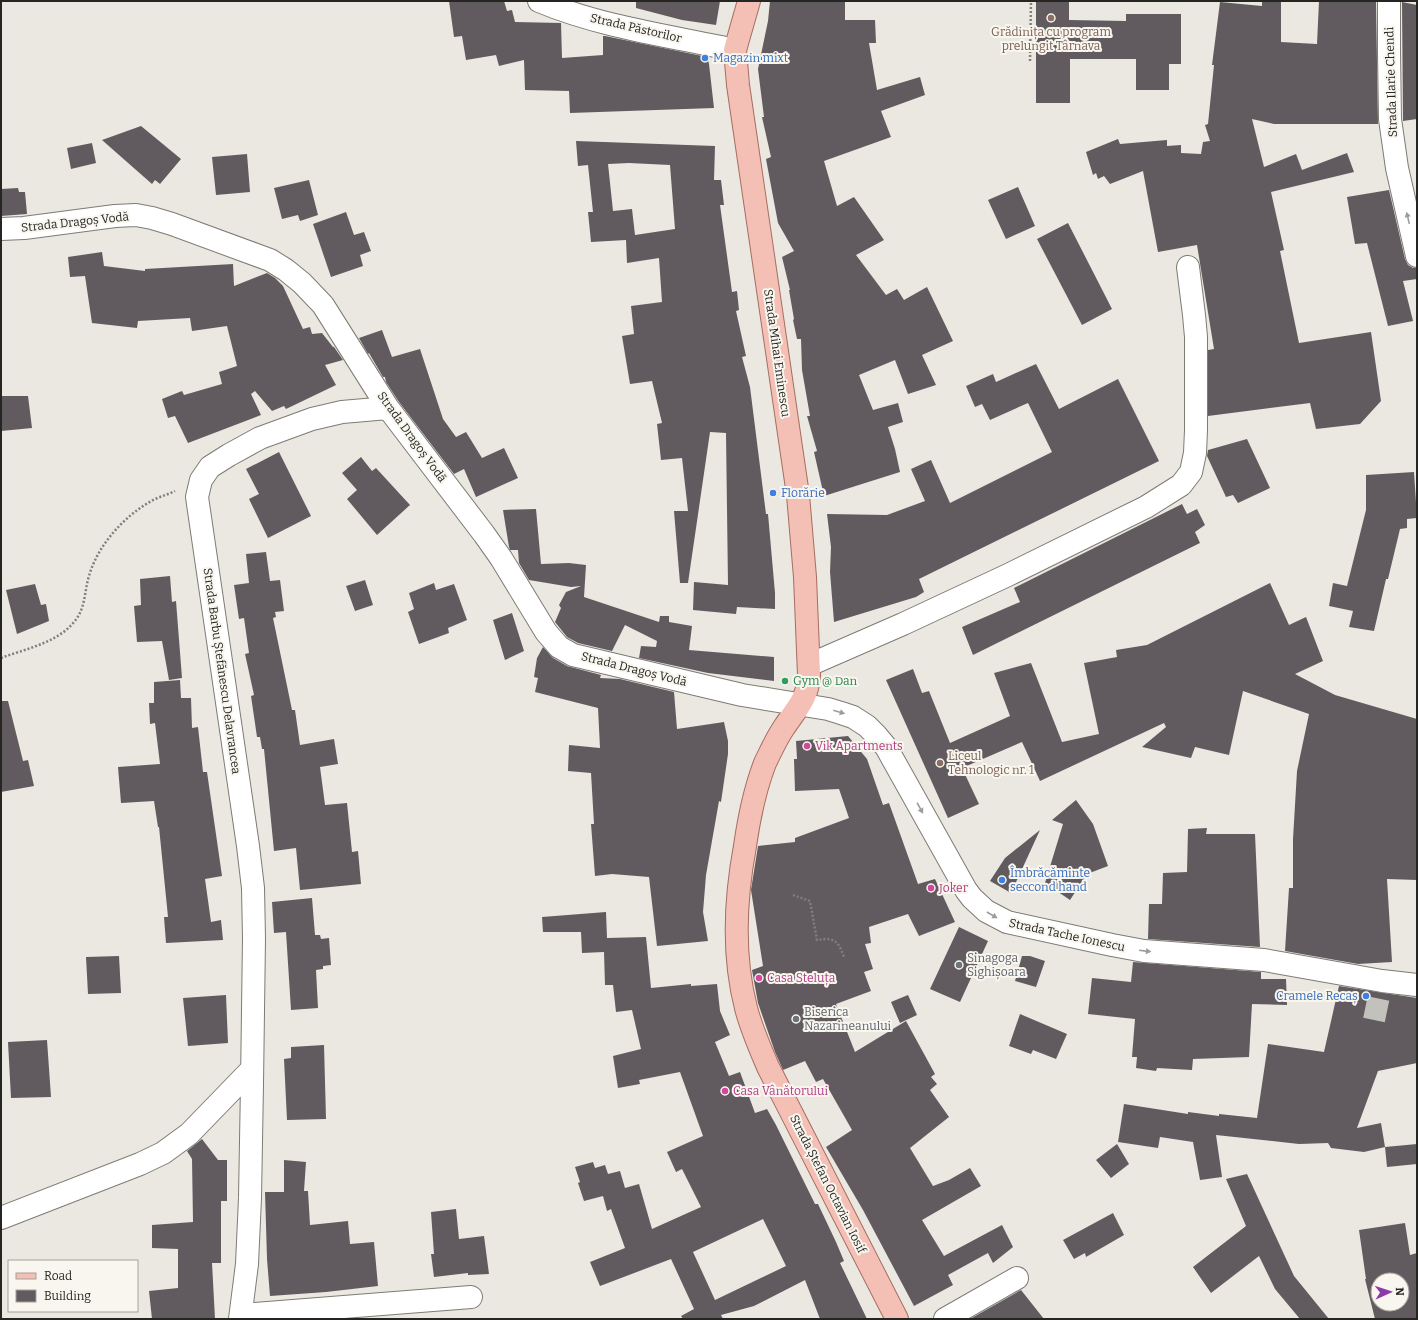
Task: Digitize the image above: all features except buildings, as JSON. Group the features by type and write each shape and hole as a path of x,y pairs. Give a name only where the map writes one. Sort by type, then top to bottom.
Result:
{"main road":[{"name":"Strada Mihai Eminescu","path":"749,1 735,50 738,85 798,495 803,552 809,665 809,685 800,705"},
{"name":"Strada Ștefan Octavian Iosif","path":"800,705 784,727 765,764 748,826 737,902 737,960 741,986 753,1032 768,1067 897,1319"}],"street":[{"name":"Strada Păstorilor","path":"539,1 560,10 617,25 735,50"},
{"name":"Strada Ilarie Chendi","path":"1389,1 1388,53 1390,119 1397,168 1417,256"},
{"name":"Strada Dragoș Vodă","path":"1,229 24,228 115,216 136,215 172,224 270,260 286,270 302,283 323,305 388,408 484,534 501,558 546,632 559,647 573,655 742,695 800,705"},
{"path":"809,665 903,624 1008,575 1146,506 1181,485 1191,472 1196,438 1196,337 1188,267"},
{"name":"Strada Barbu Ștefănescu Delavrancea","path":"388,408 342,412 312,419 260,438 210,467 201,480 197,497 253,888 254,938 250,1198 247,1264 241,1317 471,1297"},
{"name":"Strada Tache Ionescu","path":"800,705 828,709 853,717 876,735 886,747 966,890 986,911 997,918 1019,925 1144,951 1264,960 1381,986 1417,985"},
{"path":"1,1218 140,1164 164,1153 189,1134 252,1069"},
{"path":"945,1319 1018,1278"}],"path":[{"path":"1030,61 1031,1"},
{"path":"1,658 50,640 66,630 75,621 83,607 87,582 92,564 115,530 137,511 155,499 201,480"},
{"path":"793,895 810,901 817,940 829,938 835,941 840,946 844,957"}],"tunnel":[{"path":"1374,1020 1380,991"}],"place":[{"name":"Grădinița cu program prelungit Târnava","path":"1051,18"},
{"name":"Magazin mixt","path":"705,58"},
{"name":"Florărie","path":"773,493"},
{"name":"Gym @ Dan","path":"785,681"},
{"name":"Vik Apartments","path":"807,746"},
{"name":"Liceul Tehnologic nr. 1","path":"940,763"},
{"name":"Îmbrăcăminte seccond hand","path":"1002,880"},
{"name":"Joker","path":"931,888"},
{"name":"Sinagoga Sighișoara","path":"959,965"},
{"name":"Casa Steluța","path":"759,978"},
{"name":"Cramele Recaș","path":"1366,996"},
{"name":"Biserica Nazarineanului","path":"796,1019"},
{"name":"Casa Vânătorului","path":"725,1091"}]}
